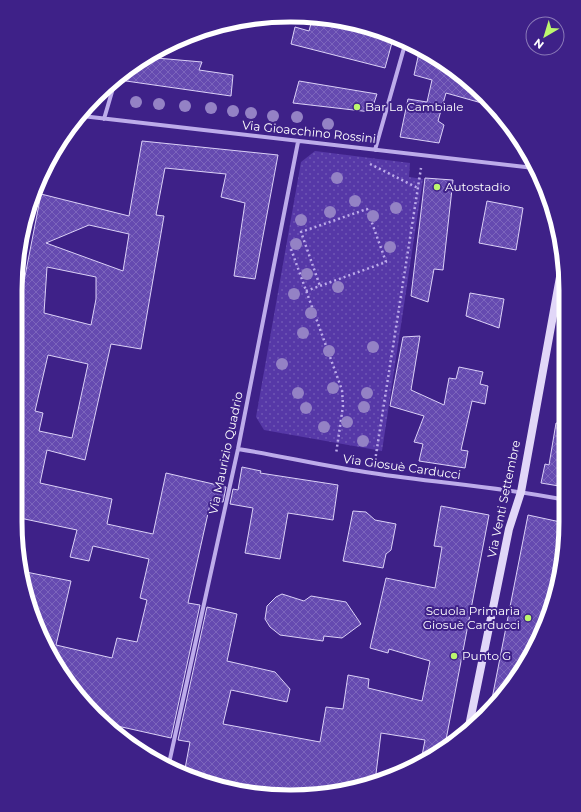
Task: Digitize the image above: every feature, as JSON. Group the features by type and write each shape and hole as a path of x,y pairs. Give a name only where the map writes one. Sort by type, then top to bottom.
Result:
{"street":[{"path":"375,150 404,48"},
{"path":"104,119 113,89"},
{"name":"Via Gioacchino Rossini","path":"86,117 529,167"},
{"name":"Via Maurizio Quadrio","path":"170,761 238,449 298,142"},
{"name":"Via Venti Settembre","path":"470,721 509,529 521,492 559,284"},
{"name":"Via Giosuè Carducci","path":"238,449 334,467 521,492 559,499"}],"path":[{"path":"373,473 423,156"},
{"path":"306,291 320,286 386,262 367,209 301,232 320,286"},
{"path":"282,226 342,390 343,406 334,467"}],"shaded area":[{"path":"315,151 410,163 409,177 423,179 382,451 264,430 256,417 301,162"}],"building":[{"path":"311,23 326,24 360,31 392,42 385,68 291,44 295,27 309,31"},
{"path":"418,55 454,77 482,103 446,93 438,121 444,125 439,143 400,137 408,99 427,102 432,80 414,75"},
{"path":"156,58 202,62 199,70 233,75 231,96 126,81 127,77"},
{"path":"299,81 377,94 371,112 293,103"},
{"path":"142,141 278,155 255,279 234,276 245,203 221,197 226,174 165,168 156,215 164,216 141,349 111,344 85,460 47,450 40,483 112,499 107,524 153,534 166,473 226,487 223,502 211,500 188,603 200,605 171,738 116,726 89,699 77,685 58,656 42,624 31,591 27,572 71,581 56,645 112,658 117,638 137,642 147,600 140,598 149,559 93,546 89,561 70,557 77,530 22,518 22,292 41,194 129,216","holes":["89,225 129,234 123,271 46,243","47,267 96,277 96,299 91,325 44,313","48,355 88,364 72,438 39,431 43,413 35,411"]},
{"path":"425,178 453,180 443,270 434,269 428,302 411,296"},
{"path":"487,201 523,208 516,250 479,243"},
{"path":"470,293 504,299 499,328 466,316"},
{"path":"420,336 411,390 444,405 449,378 456,379 459,367 483,372 480,384 488,386 485,404 472,401 461,450 468,451 465,468 419,461 423,444 414,442 424,416 390,406 403,337"},
{"path":"556,423 559,423 559,486 541,483 545,464 549,465"},
{"path":"242,467 261,471 260,473 338,485 333,520 288,513 280,559 245,553 253,508 230,504 233,489 238,490"},
{"path":"441,506 489,515 446,741 422,755 425,740 381,733 376,776 326,788 290,790 255,788 221,781 185,769 190,742 178,740 207,607 237,614 227,661 275,672 290,689 287,702 231,690 223,724 320,742 326,707 343,709 348,675 369,679 368,688 422,701 430,661 389,649 388,653 370,648 386,578 435,588 442,547 434,546"},
{"path":"353,511 366,512 375,520 396,524 391,550 386,554 383,568 343,561"},
{"name":"Scuola Primaria Giosuè Carducci","path":"528,515 559,522 557,557 554,574 539,624 514,671 492,699"},
{"path":"282,594 304,601 311,596 346,602 361,624 342,638 324,636 323,641 280,635 270,627 265,619 267,606 276,597"}],"place":[{"name":"Bar La Cambiale","path":"357,107"},
{"name":"Autostadio","path":"437,187"},
{"name":"Scuola Primaria Giosuè Carducci","path":"528,618"},
{"name":"Punto G","path":"454,656"}]}
